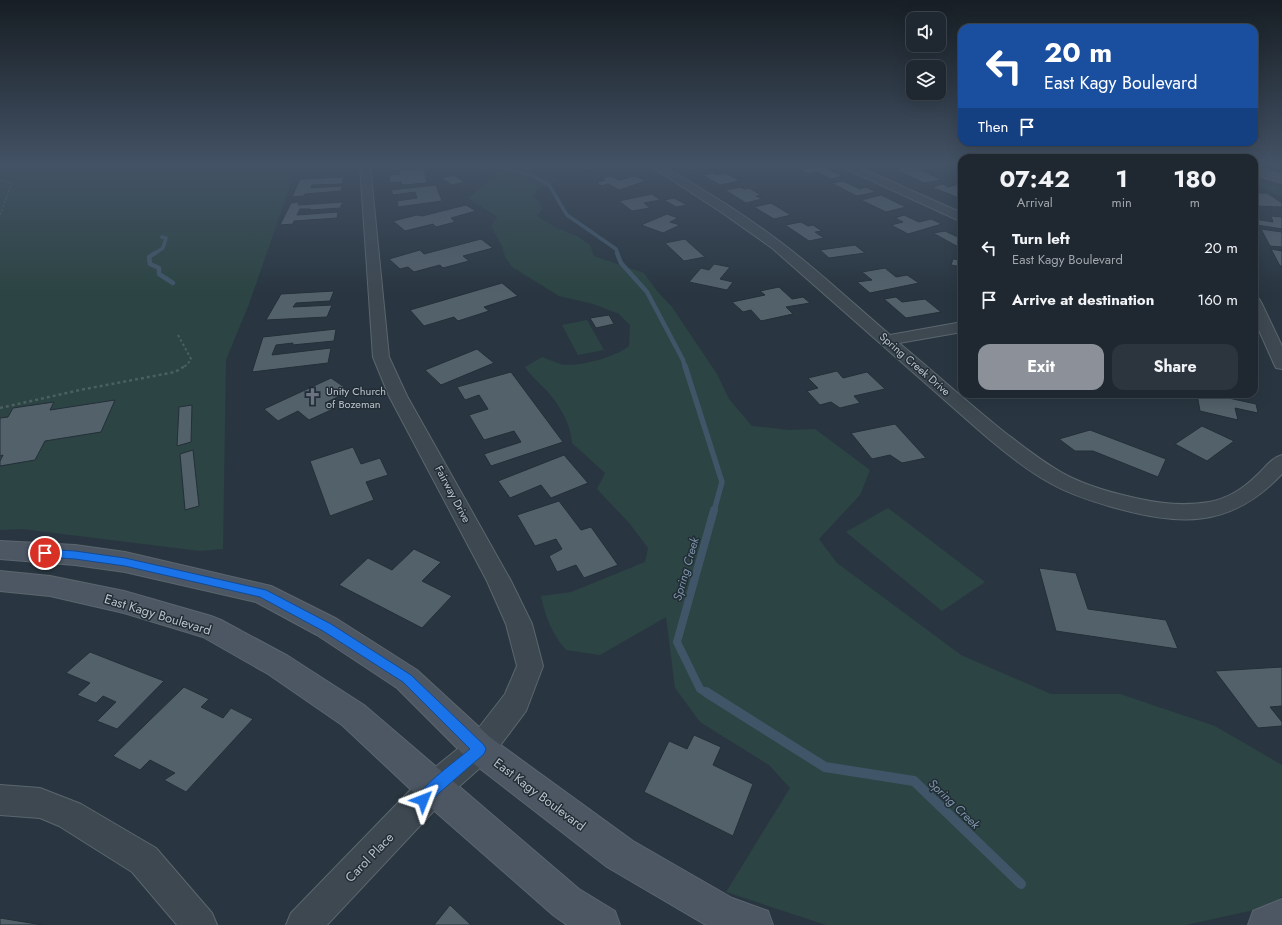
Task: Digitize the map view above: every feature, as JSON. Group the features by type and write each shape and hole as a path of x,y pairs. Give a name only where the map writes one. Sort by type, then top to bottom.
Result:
{"main road":[{"name":"East Kagy Boulevard","path":"0,550 75,555 125,562 262,593 327,628 407,679 480,749 620,854 723,914 754,925"},
{"name":"East Kagy Boulevard","path":"0,581 50,586 124,602 211,628 278,665 353,715 434,788 566,902 601,925"},
{"path":"1267,925 1282,918"}],"street":[{"name":"Fairway Drive","path":"368,208 380,357 398,396 499,581 519,624 530,666 516,702 480,749 434,788"},
{"name":"Spring Creek Drive","path":"722,208 763,234 992,431 1034,464 1055,478 1111,500 1140,507 1168,511 1198,512 1216,508 1246,495 1281,464"},
{"path":"942,208 958,216"},
{"path":"948,211 958,209"},
{"path":"1258,311 1282,364"},
{"path":"887,340 958,328"},
{"name":"Carol Place","path":"303,925 434,788"},
{"path":"0,800 40,803 70,815 144,860 200,925"}],"path":[{"path":"0,408 80,390 175,372 187,365 191,359 178,335"}],"green space":[{"path":"0,208 282,208 249,304 226,360 223,549 200,551 22,529 0,530"},
{"path":"484,208 543,208 537,216 557,228 577,236 590,245 594,256 644,273 657,291 672,307 717,374 729,399 752,426 789,430 815,429 870,470 860,495 819,539 837,563 961,655 1051,694 1120,694 1215,726 1282,765 1282,896 1272,906 1186,925 826,925 726,892 790,788 769,765 700,722 675,688 666,617 600,655 566,650 557,638 545,611 541,596 571,592 645,562 648,548 630,524 597,489 605,473 572,443 567,422 560,408 525,367 542,357 567,365 586,363 606,358 629,346 630,325 619,314 593,304 559,296 512,267 505,257 502,246 491,226 497,217"},
{"path":"587,320 604,350 578,355 562,325"},
{"path":"888,508 985,582 942,611 846,532"}],"building":[{"path":"288,208 337,208 310,210 311,209 300,209 297,215 338,212 337,218 294,221 293,224 280,225"},
{"path":"453,208 471,208 476,211 451,218 455,222 436,227 433,224 405,231 393,221 417,215 422,216"},
{"path":"628,208 649,208 632,211"},
{"path":"756,208 780,208 791,215 774,219"},
{"path":"878,208 901,208 886,212"},
{"path":"667,214 678,218 670,222 680,225 663,233 641,225"},
{"path":"904,215 919,222 931,219 942,224 908,234 891,225 903,222 895,218"},
{"path":"1271,216 1282,217 1282,229 1258,225 1258,220 1273,222"},
{"path":"801,222 808,226 813,225 822,231 815,232 824,238 809,241 785,225"},
{"path":"1261,229 1282,232 1282,247 1270,246"},
{"path":"945,231 958,237 958,247 933,233"},
{"path":"481,239 493,248 463,256 469,261 443,268 440,265 414,272 408,267 400,269 389,259 420,250 424,254"},
{"path":"685,239 705,257 684,261 665,243"},
{"path":"855,245 865,253 829,258 820,250"},
{"path":"1271,249 1282,251 1282,266 1280,266"},
{"path":"953,259 958,260 958,266 951,265"},
{"path":"714,264 730,267 720,279 733,282 727,290 689,282 701,268 709,270"},
{"path":"885,268 896,277 907,275 919,283 870,293 857,282 872,280 862,272"},
{"path":"502,283 518,296 484,307 489,311 458,321 454,317 424,326 410,310"},
{"path":"779,287 792,299 803,297 810,303 786,307 793,314 761,321 751,310 743,312 732,302 765,295 760,291"},
{"path":"334,291 330,301 296,303 293,307 332,305 327,317 266,320 281,294"},
{"path":"896,297 902,302 925,299 941,312 906,318 884,299"},
{"path":"609,315 614,324 596,328 590,318"},
{"path":"336,329 334,341 276,345 272,355 331,348 328,363 252,372 263,337"},
{"path":"477,349 494,363 441,385 425,370"},
{"path":"837,371 843,378 867,372 885,389 854,396 860,403 840,408 831,402 820,405 807,391 818,388 808,378"},
{"path":"511,372 563,442 491,466 484,454 521,442 514,431 484,440 469,415 488,409 479,395 465,400 457,387"},
{"name":"Unity Church of Bozeman","path":"331,378 350,391 325,403 333,409 309,420 298,411 278,421 264,409"},
{"path":"1198,398 1228,398 1256,404 1258,413 1235,408 1238,420 1200,411"},
{"path":"115,400 101,432 45,441 35,460 0,466 0,461 3,455 0,456 0,418 8,417 13,408 54,402 50,410"},
{"path":"192,405 191,442 177,446 179,407"},
{"path":"895,424 926,458 902,463 890,455 872,459 851,433"},
{"path":"1202,426 1234,441 1207,461 1175,444"},
{"path":"1090,430 1166,459 1158,477 1093,451 1075,451 1059,439"},
{"path":"353,447 361,464 380,458 388,475 366,482 374,500 330,516 310,461"},
{"path":"193,450 199,506 185,510 180,454"},
{"path":"564,455 588,483 551,498 541,485 510,498 498,481"},
{"path":"559,501 581,530 591,527 618,565 584,578 576,565 557,572 549,556 562,549 556,539 535,546 517,515"},
{"path":"414,549 441,562 422,581 452,596 422,628 339,585 368,558 392,570"},
{"path":"1039,568 1076,573 1088,609 1166,620 1178,649 1056,631"},
{"path":"90,652 164,681 117,729 97,721 116,702 103,696 96,703 77,695 90,683 66,673"},
{"path":"1282,667 1282,706 1270,707 1282,722 1282,726 1258,728 1215,671"},
{"path":"184,687 209,699 201,707 223,718 231,708 253,719 186,792 164,780 175,773 150,760 140,770 113,756"},
{"path":"694,735 721,747 713,765 753,784 733,836 644,792 669,741 687,749"},
{"path":"450,905 471,925 434,925"},
{"path":"0,918 43,925 0,925"}],"waterway":[{"name":"Spring Creek","path":"563,208 567,215 616,249 618,254"},
{"path":"154,254 163,248 166,238 162,237"},
{"path":"155,253 149,257 150,264 159,268 159,274 173,283"},
{"name":"Spring Creek","path":"617,253 621,263 647,292 683,360 685,367"},
{"name":"Spring Creek","path":"685,366 722,482 714,511"},
{"name":"Spring Creek","path":"707,693 700,689 677,642 714,510"},
{"name":"Spring Creek","path":"706,692 825,767 914,781 1021,884"}],"place":[{"name":"Unity Church of Bozeman","path":"313,397"}],"route":[{"path":"45,553 75,555 125,562 262,593 327,628 407,679 480,749 434,788 423,800"}]}
